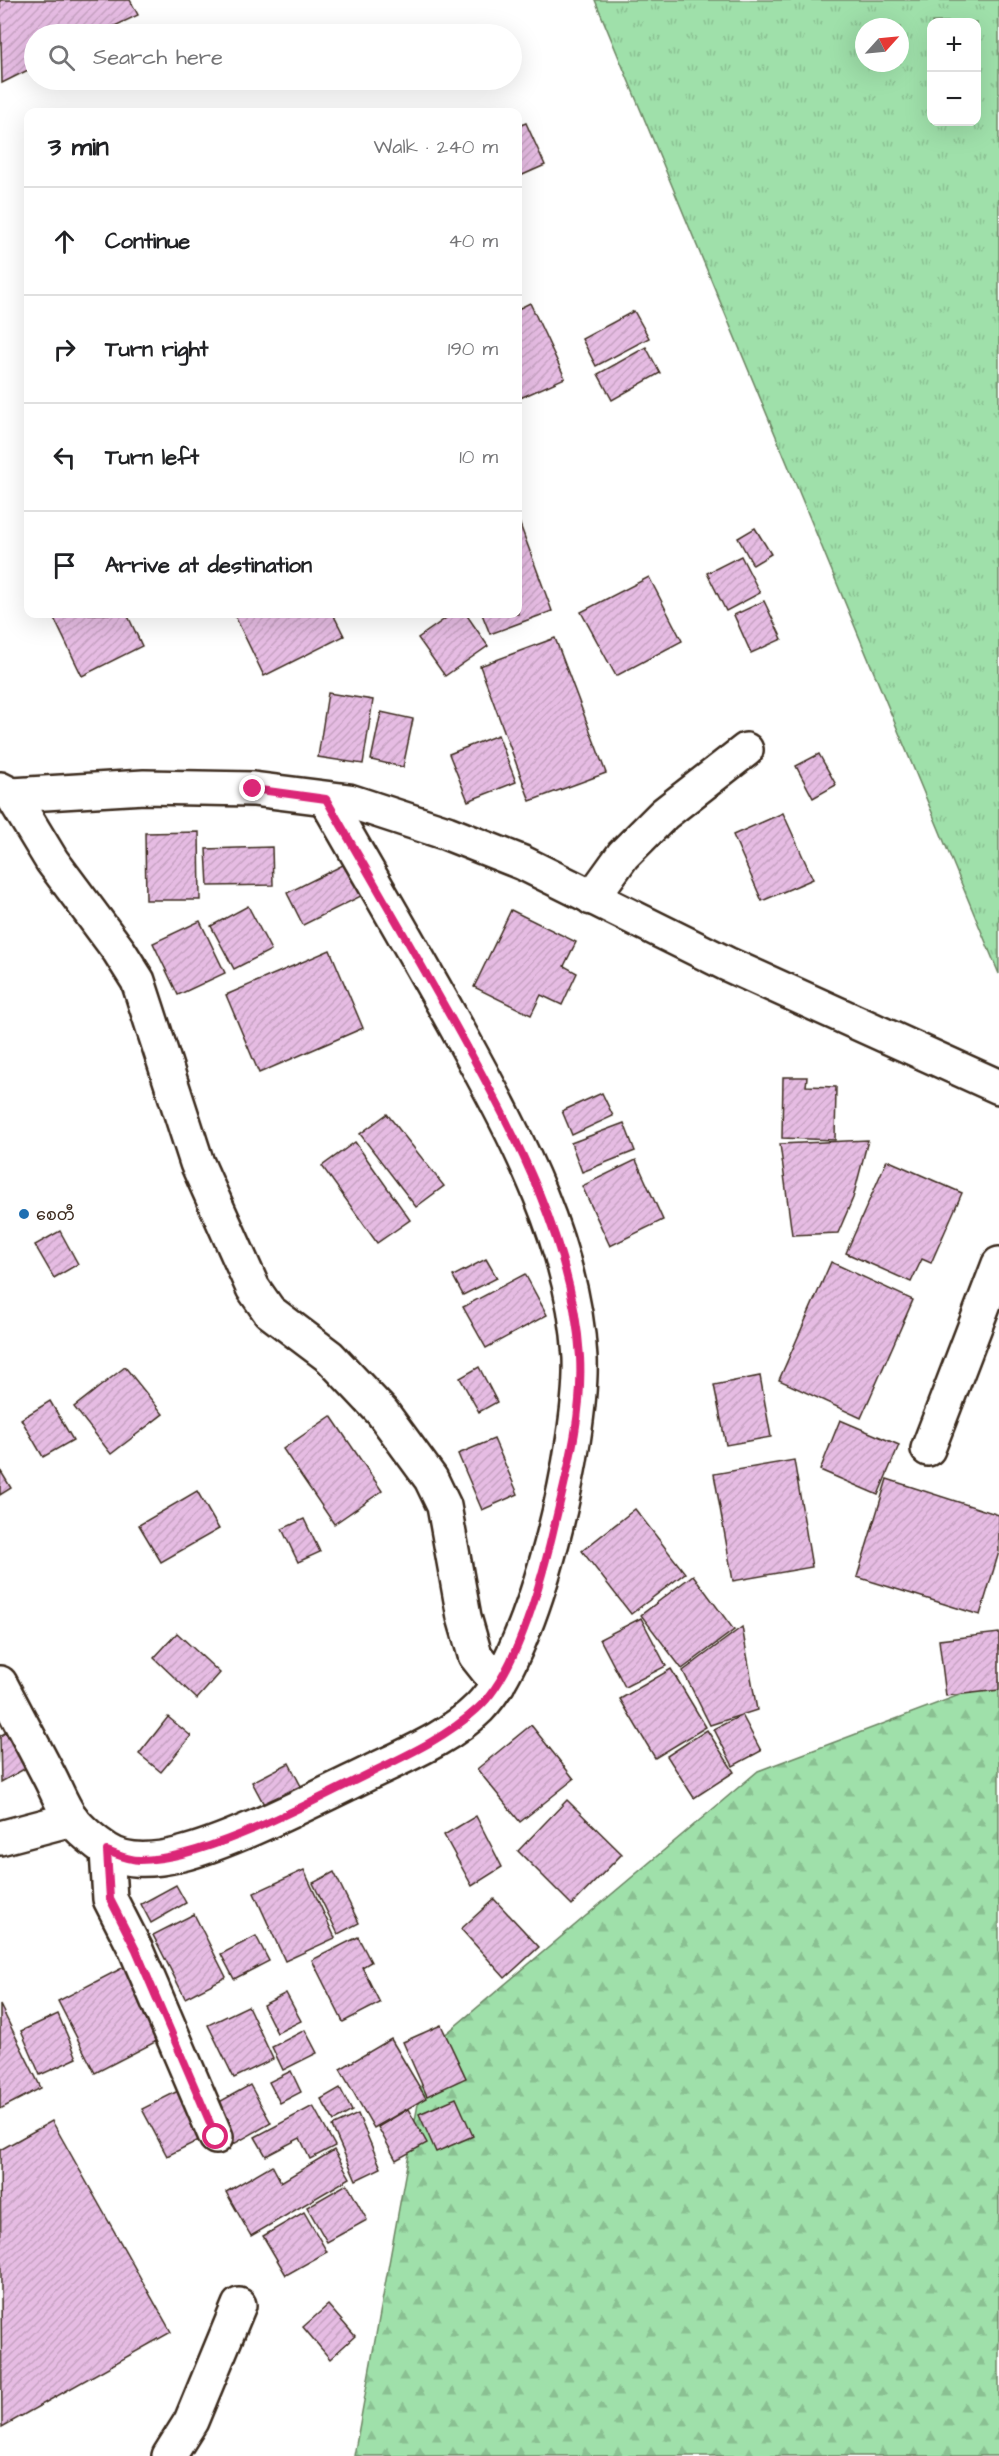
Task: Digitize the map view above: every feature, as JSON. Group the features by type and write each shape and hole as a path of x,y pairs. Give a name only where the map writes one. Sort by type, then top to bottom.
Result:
{"street":[{"path":"592,898 623,855 664,814 746,750"},
{"path":"6,792 154,787 253,789 349,801 447,833 523,863 727,964 999,1087"},
{"path":"6,792 138,981 197,1163 254,1288 269,1311 330,1357 382,1412 431,1479 444,1506 464,1617 475,1655 498,1684"},
{"path":"0,1683 72,1820 107,1851 124,1858 142,1860 189,1852 225,1840 313,1801 429,1744 479,1708 498,1684 531,1614 576,1435 580,1362 576,1320 546,1211 520,1146 442,1001 326,799"},
{"path":"928,1449 999,1264"},
{"path":"0,1838 72,1820"},
{"path":"107,1851 110,1899 136,1950 216,2137"},
{"path":"169,2456 191,2421 239,2305"}],"green space":[{"path":"595,0 999,0 999,974"},
{"path":"999,1680 999,2456 354,2456 428,2049 758,1771"}],"building":[{"path":"0,0 130,0 138,15 119,24 24,24 24,72 2,83"},
{"path":"526,123 545,165 522,175 522,124"},
{"path":"530,303 565,378 522,397 522,307"},
{"path":"634,311 649,338 596,366 582,339"},
{"path":"646,347 660,373 612,400 598,374"},
{"path":"755,528 771,554 753,565 738,538"},
{"path":"522,530 552,611 490,634 484,618 522,618"},
{"path":"741,556 760,593 726,611 707,573"},
{"path":"649,577 682,641 616,676 581,612"},
{"path":"764,601 782,639 751,653 734,615"},
{"path":"54,618 129,618 142,646 82,676"},
{"path":"236,618 335,618 344,636 264,676"},
{"path":"446,618 469,618 488,646 445,676 418,638"},
{"path":"555,638 606,773 530,801 480,666"},
{"path":"328,693 373,700 363,764 318,757"},
{"path":"381,712 413,719 403,767 371,760"},
{"path":"498,735 516,782 468,801 449,754"},
{"path":"819,754 836,785 813,798 796,766"},
{"path":"783,813 813,879 762,901 733,835"},
{"path":"199,832 200,900 146,900 145,833"},
{"path":"272,847 273,885 208,886 206,849"},
{"path":"349,862 365,894 303,925 287,893"},
{"path":"248,906 271,950 234,969 211,926"},
{"path":"511,910 576,942 564,966 577,973 562,1005 541,995 531,1015 474,987"},
{"path":"200,921 225,973 178,995 153,943"},
{"path":"330,950 363,1028 259,1073 226,995"},
{"path":"783,1077 807,1077 806,1086 836,1087 835,1140 782,1138"},
{"path":"602,1093 613,1116 572,1135 562,1111"},
{"path":"387,1114 444,1186 416,1207 360,1134"},
{"path":"624,1123 635,1151 582,1172 571,1143"},
{"path":"868,1140 853,1198 838,1233 792,1235 780,1144"},
{"path":"355,1142 410,1220 377,1243 322,1166"},
{"path":"636,1160 663,1220 610,1246 582,1186"},
{"path":"887,1160 962,1193 931,1263 922,1259 911,1282 846,1253"},
{"path":"60,1231 78,1264 54,1278 35,1245"},
{"path":"486,1259 497,1278 463,1295 453,1276"},
{"path":"831,1262 913,1300 861,1418 779,1380"},
{"path":"525,1274 547,1315 486,1348 463,1307"},
{"path":"125,1367 163,1414 111,1454 74,1407"},
{"path":"479,1367 497,1402 479,1412 460,1378"},
{"path":"760,1376 771,1437 726,1445 714,1385"},
{"path":"50,1401 73,1440 43,1457 21,1419"},
{"path":"331,1416 382,1491 334,1524 283,1449"},
{"path":"840,1420 899,1445 878,1495 820,1470"},
{"path":"494,1439 518,1494 482,1510 458,1454"},
{"path":"794,1460 812,1567 733,1581 714,1474"},
{"path":"0,1470 11,1488 0,1495"},
{"path":"887,1479 999,1515 999,1552 980,1615 857,1577"},
{"path":"197,1491 219,1529 161,1562 139,1525"},
{"path":"635,1509 685,1573 631,1614 582,1551"},
{"path":"304,1519 320,1552 298,1562 282,1529"},
{"path":"693,1575 734,1630 682,1669 641,1615"},
{"path":"641,1618 666,1666 625,1687 600,1639"},
{"path":"742,1627 757,1710 710,1725 683,1671"},
{"path":"177,1633 220,1673 197,1699 154,1658"},
{"path":"999,1633 999,1690 946,1696 939,1640"},
{"path":"671,1669 706,1727 655,1758 620,1699"},
{"path":"742,1715 761,1751 733,1766 714,1729"},
{"path":"168,1717 191,1736 161,1772 139,1754"},
{"path":"531,1725 574,1779 520,1822 477,1769"},
{"path":"707,1730 734,1772 694,1798 667,1756"},
{"path":"8,1731 28,1767 1,1782 0,1736"},
{"path":"289,1763 304,1792 267,1810 252,1782"},
{"path":"567,1800 622,1854 572,1905 518,1851"},
{"path":"476,1816 502,1867 472,1886 444,1835"},
{"path":"304,1870 335,1938 285,1961 254,1893"},
{"path":"334,1872 359,1923 338,1934 313,1883"},
{"path":"176,1885 186,1903 151,1923 141,1904"},
{"path":"494,1899 539,1947 505,1978 461,1929"},
{"path":"194,1914 226,1977 185,1998 153,1935"},
{"path":"256,1936 269,1961 234,1979 221,1954"},
{"path":"358,1937 371,1962 362,1967 380,2003 343,2022 312,1960"},
{"path":"126,1966 163,2038 95,2073 58,2001"},
{"path":"286,1993 301,2021 277,2033 263,2005"},
{"path":"0,2005 41,2088 0,2109"},
{"path":"248,2006 273,2059 234,2078 208,2025"},
{"path":"58,2014 77,2058 40,2075 21,2031"},
{"path":"441,2025 466,2078 427,2096 403,2042"},
{"path":"305,2030 317,2053 283,2070 272,2047"},
{"path":"391,2039 426,2098 374,2128 340,2069"},
{"path":"291,2071 301,2092 280,2103 269,2082"},
{"path":"250,2085 271,2123 232,2145 212,2106"},
{"path":"340,2088 352,2111 334,2121 321,2099"},
{"path":"180,2090 205,2137 167,2156 142,2109"},
{"path":"456,2098 473,2136 436,2152 419,2114"},
{"path":"313,2106 335,2146 310,2159 300,2138 266,2156 255,2137"},
{"path":"408,2109 427,2143 396,2160 378,2127"},
{"path":"358,2114 381,2168 356,2180 332,2126"},
{"path":"52,2121 171,2332 2,2427 0,2150"},
{"path":"334,2150 350,2178 251,2236 226,2192 272,2165 281,2182"},
{"path":"347,2184 367,2220 327,2242 307,2207"},
{"path":"304,2212 327,2252 286,2275 263,2236"},
{"path":"328,2305 355,2336 330,2359 303,2327"}],"place":[{"name":"စေတီ","path":"24,1214"}],"route":[{"path":"216,2137 136,1950 110,1899 107,1851 124,1858 142,1860 189,1852 225,1840 313,1801 429,1744 479,1708 498,1684 531,1614 552,1538 576,1435 580,1362 576,1320 565,1272 546,1211 520,1146 442,1001 326,799 253,789"}]}
